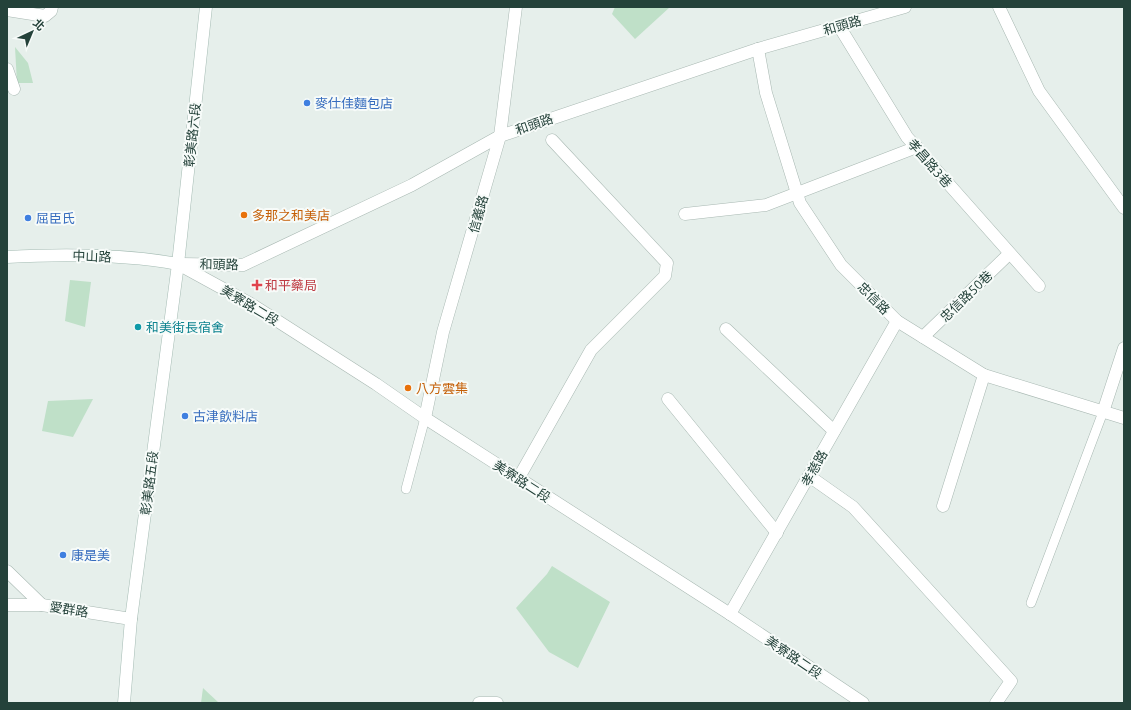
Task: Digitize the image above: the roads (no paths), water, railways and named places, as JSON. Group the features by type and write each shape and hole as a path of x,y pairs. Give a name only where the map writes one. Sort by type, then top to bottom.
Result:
{"street":[{"path":"7,10 45,16 51,12 52,7"},
{"name":"彰美路六段","path":"178,264 206,7"},
{"name":"信義路","path":"424,418 443,332 500,136 516,7"},
{"name":"和頭路","path":"178,264 244,265 412,185 500,136 758,49 905,7"},
{"path":"999,7 1039,90 1124,208"},
{"name":"孝昌路3巷","path":"839,26 906,137 1038,286"},
{"name":"忠信路","path":"758,49 766,93 800,204 841,265 897,321 984,375 1124,418"},
{"path":"7,69 14,89"},
{"path":"518,479 591,350 665,276 667,263 552,140"},
{"path":"686,214 766,205 917,148"},
{"name":"忠信路50巷","path":"923,338 1009,254"},
{"name":"中山路","path":"7,257 52,255 137,258 178,264"},
{"name":"美寮路二段","path":"178,264 251,304 376,384 424,418 730,614 863,703"},
{"name":"彰美路五段","path":"124,703 131,619 178,264"},
{"name":"孝慈路","path":"730,614 897,321"},
{"path":"726,329 834,431"},
{"path":"1103,412 1124,348"},
{"path":"943,506 984,375"},
{"path":"668,399 777,532"},
{"path":"809,476 853,507 1011,681 996,703"},
{"path":"7,571 42,605"},
{"name":"愛群路","path":"7,605 42,605 131,619"},
{"path":"479,703 497,703"}],"lane":[{"path":"1031,603 1103,412"},
{"path":"406,490 424,418"}],"place":[{"name":"麥仕佳麵包店","path":"307,103"},
{"name":"多那之和美店","path":"244,215"},
{"name":"屈臣氏","path":"28,218"},
{"name":"和平藥局","path":"257,285"},
{"name":"和美街長宿舍","path":"138,327"},
{"name":"八方雲集","path":"408,388"},
{"name":"古津飲料店","path":"185,416"},
{"name":"康是美","path":"63,555"}]}
